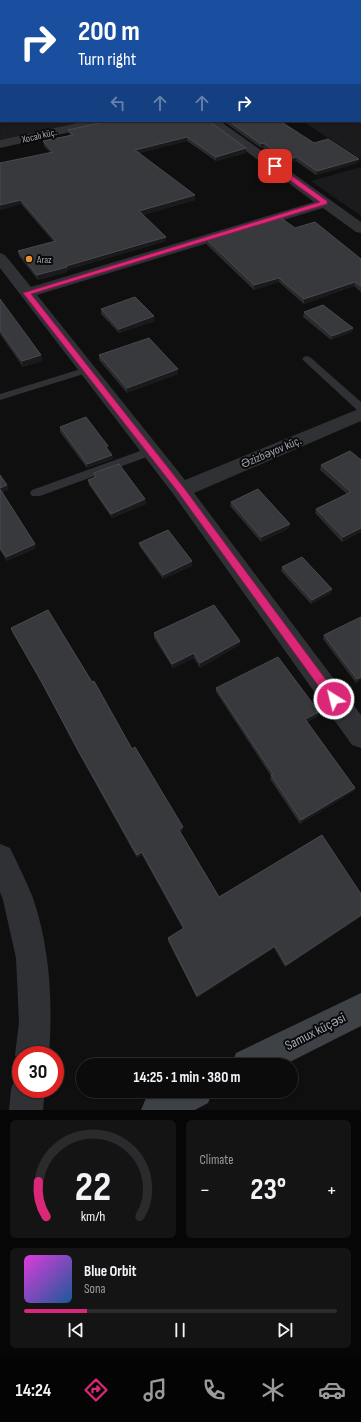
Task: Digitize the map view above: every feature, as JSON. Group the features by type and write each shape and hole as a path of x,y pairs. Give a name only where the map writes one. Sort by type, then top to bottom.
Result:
{"main road":[{"name":"Samux küçəsi","path":"262,1058 361,1009"},
{"path":"158,1110 182,1098"}],"street":[{"name":"Xocalı küç.","path":"0,144 98,122"},
{"path":"213,122 361,228"},
{"path":"26,293 325,203"},
{"path":"0,258 181,490 361,736"},
{"name":"Əzizbəyov küç.","path":"181,490 361,414"},
{"path":"0,858 18,899 32,958 35,1022 33,1046"},
{"path":"26,1110 27,1098"}],"lane":[{"path":"307,359 361,408"},
{"path":"0,398 87,370"},
{"path":"36,493 151,451"}],"shaded area":[{"path":"0,122 81,122 0,140"},
{"path":"304,122 361,122 361,159"},
{"path":"361,167 361,216 311,181"}],"building":[{"path":"104,122 210,122 246,148 216,157 187,137 135,150 195,195 139,211 166,237 37,275 18,251 56,241 21,200 0,205 0,163 53,152 43,141 73,135 68,130"},
{"path":"230,122 282,122 314,143 328,139 359,159 317,171 297,157 286,160 264,143 261,144"},
{"path":"281,218 295,228 315,222 361,259 361,286 355,282 304,299 279,278 254,285 207,240"},
{"path":"135,297 154,316 119,329 101,309"},
{"path":"0,299 41,355 22,361 0,330"},
{"path":"323,305 353,328 332,336 304,312"},
{"path":"149,338 178,369 127,388 99,355"},
{"path":"86,417 108,446 106,447 112,455 87,464 60,427"},
{"path":"350,451 361,460 361,528 343,537 316,509 351,492 321,465"},
{"path":"119,464 145,499 111,514 88,480 96,477 94,473"},
{"path":"0,475 7,485 0,488"},
{"path":"0,489 35,544 6,557 0,548"},
{"path":"258,489 290,524 261,537 231,502"},
{"path":"168,530 192,561 163,575 139,543"},
{"path":"302,557 332,589 312,600 282,567"},
{"path":"214,605 240,641 200,663 194,653 172,664 154,633"},
{"path":"48,610 92,682 94,681 132,749 135,747 183,827 179,830 219,897 322,835 361,894 361,915 286,965 275,946 197,996 168,938 184,928 142,852 137,855 11,628"},
{"path":"361,617 361,677 357,679 324,635"},
{"path":"278,657 319,712 305,719 355,788 301,820 271,775 273,774 216,688"}],"place":[{"name":"Araz","path":"29,259"}],"route":[{"path":"275,166 325,203 26,293 181,490 334,699"}]}
